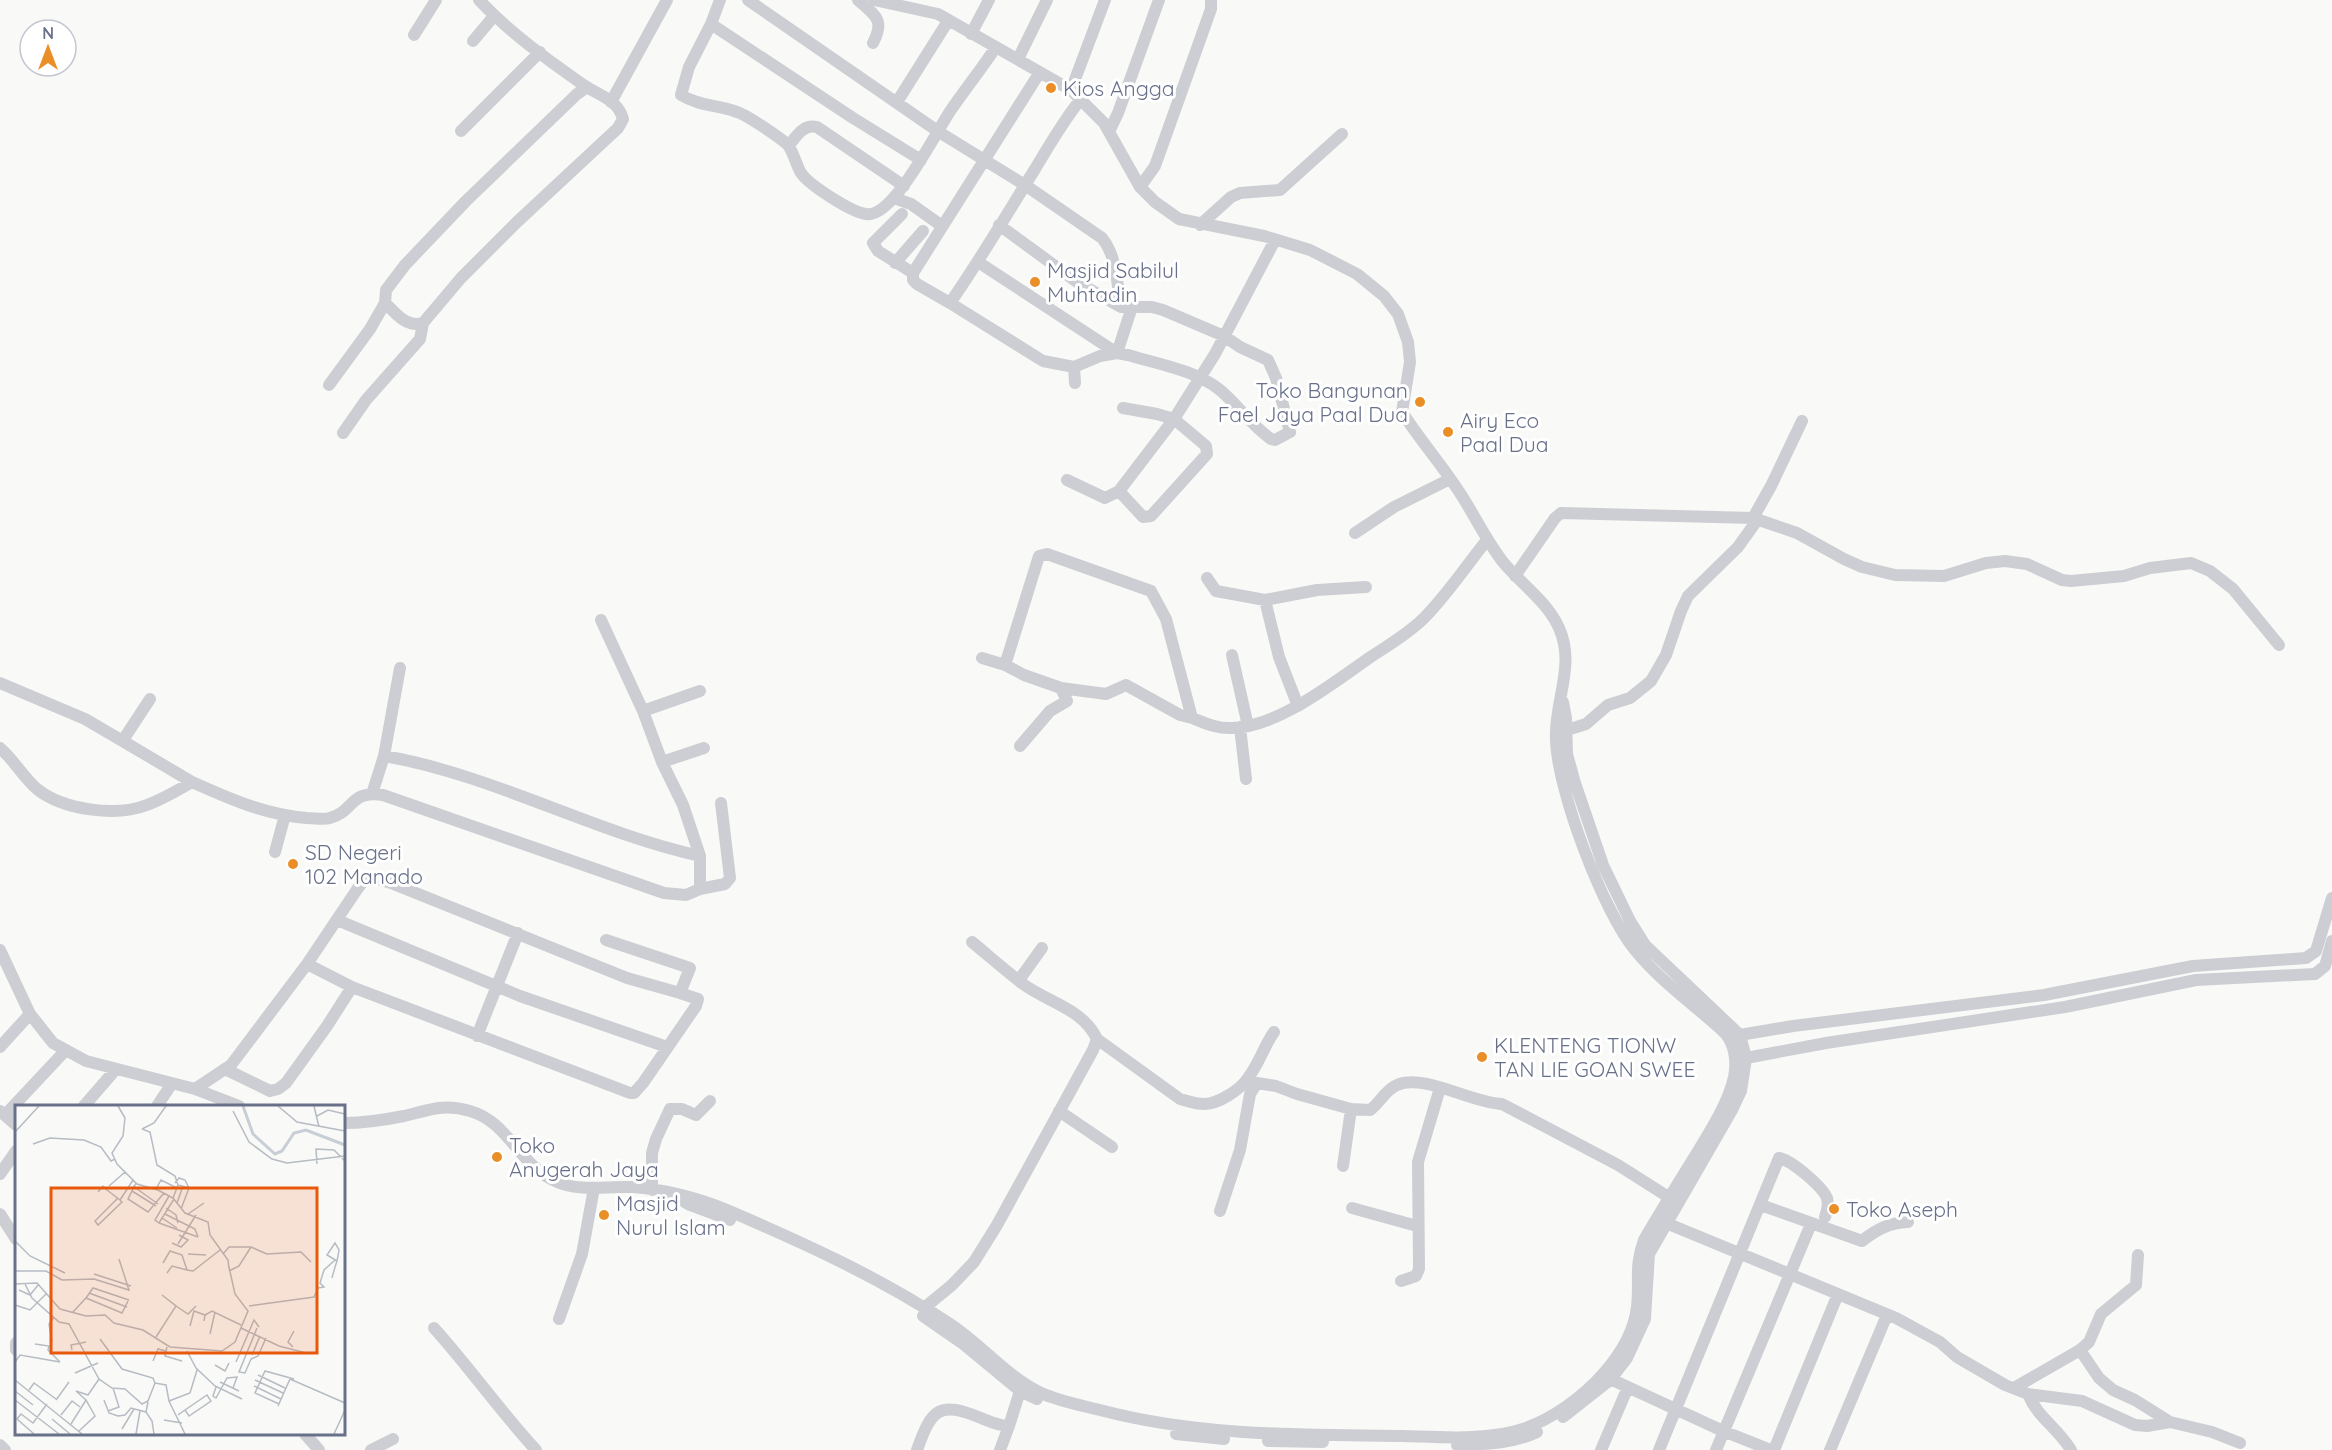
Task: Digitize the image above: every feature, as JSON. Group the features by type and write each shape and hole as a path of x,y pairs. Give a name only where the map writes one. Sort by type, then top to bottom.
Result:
{"street":[{"path":"414,35 436,0"},
{"path":"343,433 366,400 420,339 423,323 461,278 517,222 618,128 623,118 621,111 611,102 540,52 494,16 479,0"},
{"path":"611,102 667,0"},
{"path":"720,0 711,24 689,67 681,95 704,105 741,113 789,145 796,164 808,181 858,212 867,215 877,212 904,186 939,132 952,107 969,87 996,47"},
{"path":"748,0 939,132 1025,185 1102,238 1108,245 1126,307 1117,353"},
{"path":"858,0 872,12 879,24 880,29 873,43"},
{"path":"673,1195 690,1205 812,1257 909,1308 962,1343 1020,1391 1045,1403 1147,1429 1446,1445 1516,1445 1561,1418 1627,1358 1645,1319 1647,1258 1741,1091 1746,1058 1740,1035 1645,945 1614,891 1598,852 1564,789 1556,741 1556,723 1566,676 1566,660 1559,628 1548,611 1515,576 1487,540 1450,479 1402,412 1410,362 1408,342 1398,314 1384,296 1357,274 1310,250 1264,236 1179,219 1155,202 1140,187 1099,117 1071,90 948,21 930,5 874,0"},
{"path":"971,34 989,0"},
{"path":"1018,59 1047,0"},
{"path":"1071,90 1105,0"},
{"path":"1109,132 1159,0"},
{"path":"1140,187 1155,166 1211,9 1210,0"},
{"path":"473,41 494,16"},
{"path":"897,102 948,21"},
{"path":"711,24 921,160"},
{"path":"461,131 540,52"},
{"path":"1040,72 913,273 914,280 1043,361 1074,367 1100,356 1117,353"},
{"path":"329,385 370,329 385,303 386,290 437,230 587,87"},
{"path":"950,303 1081,99"},
{"path":"789,145 805,127 817,128 904,186"},
{"path":"1200,225 1231,197 1240,193 1280,190 1342,134"},
{"path":"894,198 911,204 942,226"},
{"path":"902,214 873,243 878,251 913,273"},
{"path":"978,262 1117,353 1201,378 1220,390 1255,427 1271,439 1275,440 1290,432 1272,365 1268,360 1224,336 1162,310 1152,307 1126,307 1077,282 999,225"},
{"path":"895,263 923,231"},
{"path":"1067,480 1105,498 1119,491 1174,420 1201,378 1275,240"},
{"path":"385,303 405,322 414,326 423,323"},
{"path":"1074,367 1075,384"},
{"path":"1119,491 1143,517 1151,516 1207,456 1206,446 1174,420 1157,414 1123,408"},
{"path":"1567,730 1586,724 1608,705 1630,698 1651,681 1666,655 1688,596 1738,547 1756,518 1802,421"},
{"path":"1355,533 1394,507 1450,479"},
{"path":"1515,576 1555,518 1561,513 1756,518 1797,533 1844,559 1895,575 1944,576 1986,563 2005,561 2027,564 2061,580 2071,581 2124,576 2169,565 2192,563 2210,571 2233,589 2279,645"},
{"path":"982,658 1061,688 1106,694 1126,686 1180,715 1218,727 1244,727 1298,706 1411,630 1438,603 1487,540"},
{"path":"1005,665 1039,556 1047,554 1151,591 1166,619 1192,718"},
{"path":"1207,578 1216,591 1265,600 1317,590 1366,587"},
{"path":"1265,600 1279,657 1298,706"},
{"path":"601,620 683,805 700,856 700,889"},
{"path":"1232,655 1244,727 1246,779"},
{"path":"372,794 384,756 400,668"},
{"path":"0,682 85,719 192,782 252,808 285,815 323,819 333,817 358,796 372,794 415,805 664,894 686,895 700,889 724,884 730,878 721,803"},
{"path":"1020,746 1050,711 1067,701 1061,688"},
{"path":"643,711 700,691"},
{"path":"345,1123 362,1123 432,1107 449,1106 474,1112 503,1131 529,1164 546,1177 572,1187 627,1187 692,1197 811,1247 924,1308 953,1326 1023,1382 1046,1395 1126,1417 1197,1433 1460,1437 1505,1434 1522,1430 1556,1413 1606,1378 1631,1330 1638,1302 1638,1259 1644,1240 1712,1130 1723,1107 1734,1074 1734,1051 1731,1040 1652,968 1619,928 1594,872 1580,816 1568,754 1567,730 1561,695"},
{"path":"126,743 125,737 150,699"},
{"path":"0,748 29,782 45,795 96,811 145,806 192,782"},
{"path":"662,762 704,748"},
{"path":"384,756 457,772 596,826 671,850 700,856"},
{"path":"275,852 285,815"},
{"path":"195,1089 225,1069 307,964 358,888 365,879 371,877 518,933 627,978 698,999 691,1014 643,1083 634,1093 630,1093 352,987 307,964"},
{"path":"1740,1035 1793,1026 2044,995 2193,966 2300,959 2316,951 2332,898"},
{"path":"337,920 496,986 667,1047"},
{"path":"477,1036 518,933"},
{"path":"606,940 690,968 680,993"},
{"path":"1746,1058 1826,1043 2065,1007 2196,980 2315,974 2325,966 2332,940"},
{"path":"972,942 1019,980 1078,1015 1090,1026 1096,1039 1180,1099 1195,1104 1207,1104 1225,1097 1247,1080 1262,1050 1275,1032"},
{"path":"1019,980 1042,948"},
{"path":"2,957 30,1014 47,1038 65,1051 86,1061 116,1070 195,1089 234,1105"},
{"path":"2193,966 2196,980"},
{"path":"225,1069 270,1091 278,1089 285,1083 327,1026 352,987"},
{"path":"0,1047 30,1014"},
{"path":"924,1308 952,1285 974,1262 1045,1139 1093,1050 1096,1039"},
{"path":"15,1124 2,1113 65,1051"},
{"path":"86,1105 116,1070"},
{"path":"1220,1211 1240,1150 1250,1094 1257,1083 1276,1086 1351,1109 1370,1110 1377,1105 1386,1092 1406,1082 1440,1088 1481,1102 1502,1104 1618,1165 1670,1197"},
{"path":"158,1105 171,1084"},
{"path":"1401,1281 1416,1276 1419,1269 1418,1162 1440,1088"},
{"path":"652,1190 652,1153 670,1109 682,1109 696,1115 710,1101"},
{"path":"1343,1166 1351,1109"},
{"path":"1059,1111 1112,1147"},
{"path":"0,1174 15,1152"},
{"path":"1659,1450 1775,1166 1781,1157 1794,1164 1824,1192 1828,1205 1825,1217"},
{"path":"559,1319 582,1254 594,1188"},
{"path":"1761,1205 1862,1240 1875,1230 1892,1223 1908,1222"},
{"path":"1352,1208 1417,1226"},
{"path":"0,1214 15,1237"},
{"path":"1666,1223 1887,1315 1940,1342 1957,1357 1992,1378 2028,1394 2082,1401 2140,1426 2170,1422"},
{"path":"1716,1450 1811,1224"},
{"path":"2014,1388 2080,1350 2089,1342 2101,1314 2136,1285 2138,1255"},
{"path":"1606,1378 1723,1431 1772,1450 1838,1294"},
{"path":"1830,1450 1887,1315"},
{"path":"434,1328 471,1370 514,1426 537,1450"},
{"path":"2080,1350 2099,1378 2113,1390 2135,1400 2170,1422 2212,1432 2240,1443"},
{"path":"1601,1450 1628,1388"},
{"path":"1000,1450 1020,1391"},
{"path":"2028,1394 2039,1415 2061,1434 2071,1450"},
{"path":"917,1450 924,1429 937,1411 946,1408 969,1413 1000,1426 1009,1426"},
{"path":"1197,1433 1204,1450"},
{"path":"306,1435 319,1450"},
{"path":"371,1450 393,1439"},
{"path":"0,1445 5,1450"}],"place":[{"name":"Kios Angga","path":"1051,88"},
{"name":"Masjid Sabilul Muhtadin","path":"1035,282"},
{"name":"Toko Bangunan Fael Jaya Paal Dua","path":"1420,402"},
{"name":"Airy Eco Paal Dua","path":"1448,432"},
{"name":"SD Negeri 102 Manado","path":"293,864"},
{"name":"KLENTENG TIONW TAN LIE GOAN SWEE","path":"1482,1057"},
{"name":"Toko Anugerah Jaya","path":"497,1157"},
{"name":"Toko Aseph","path":"1834,1209"},
{"name":"Masjid Nurul Islam","path":"604,1215"}]}
